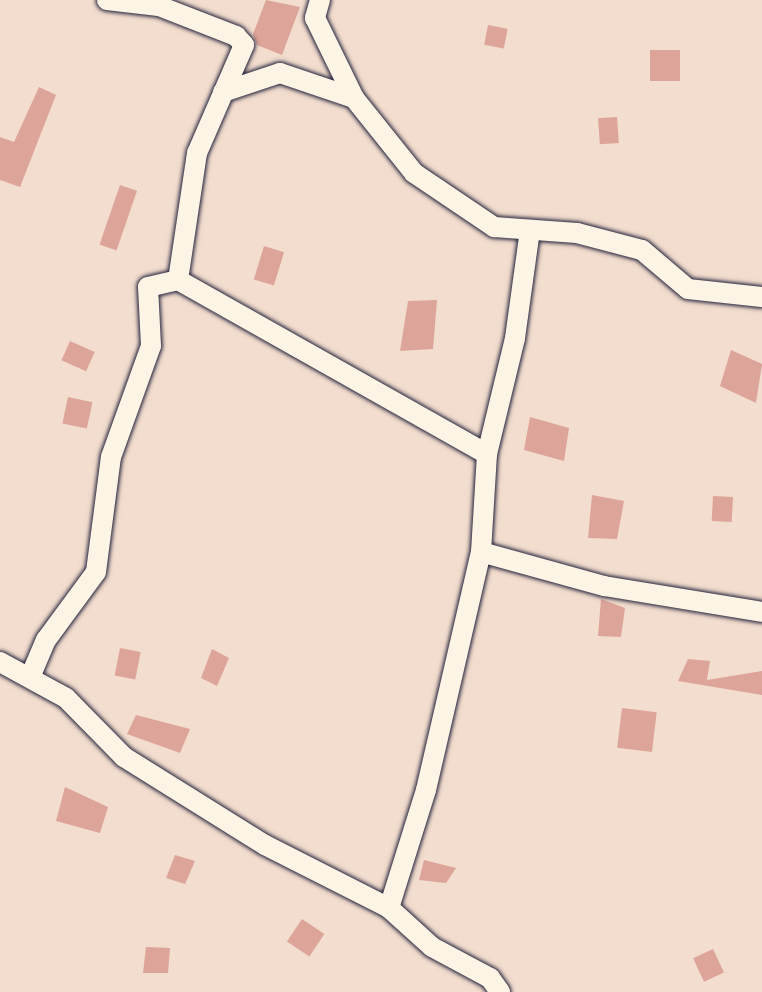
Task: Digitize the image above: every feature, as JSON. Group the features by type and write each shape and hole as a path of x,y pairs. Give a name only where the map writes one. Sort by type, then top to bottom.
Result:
{"street":[{"path":"106,0 159,6 241,40 197,153 178,280"},
{"path":"320,0 315,18 354,98 414,173 494,227 577,233 642,250 688,289 762,296"},
{"path":"222,92 280,73 354,98"},
{"path":"390,908 426,790 481,552 487,454 514,338 530,230"},
{"path":"32,675 46,640 96,572 111,458 152,346 148,288 178,280 487,454"},
{"path":"481,552 604,586 762,612"},
{"path":"0,662 32,675 66,698 124,757 265,844 390,908 432,948 490,978 500,992"}],"building":[{"path":"266,0 300,7 282,55 257,45 253,34"},
{"path":"488,25 508,29 504,48 484,45"},
{"path":"650,50 680,50 680,81 650,81"},
{"path":"39,87 56,95 20,187 0,180 0,137 14,142"},
{"path":"617,117 619,143 600,144 598,118"},
{"path":"120,185 137,191 117,250 99,245"},
{"path":"264,246 284,252 274,286 254,279"},
{"path":"437,300 433,349 400,351 408,301"},
{"path":"70,341 95,352 86,371 61,360"},
{"path":"731,350 762,364 756,403 720,386"},
{"path":"68,397 92,402 87,429 62,423"},
{"path":"530,417 569,428 564,461 524,450"},
{"path":"592,495 624,501 617,539 588,538"},
{"path":"713,496 733,497 732,522 712,521"},
{"path":"601,599 625,608 621,637 598,636"},
{"path":"120,648 141,652 135,679 115,675"},
{"path":"212,649 229,658 217,686 201,678"},
{"path":"688,659 710,661 707,680 762,671 762,695 678,681"},
{"path":"622,708 657,712 652,752 617,748"},
{"path":"136,715 190,729 180,753 127,734"},
{"path":"65,787 108,807 100,833 56,821"},
{"path":"175,855 195,861 185,884 166,878"},
{"path":"424,860 456,868 446,883 419,880"},
{"path":"302,919 324,934 309,956 287,941"},
{"path":"146,947 170,948 168,973 143,973"},
{"path":"713,949 724,973 704,982 693,958"}]}
